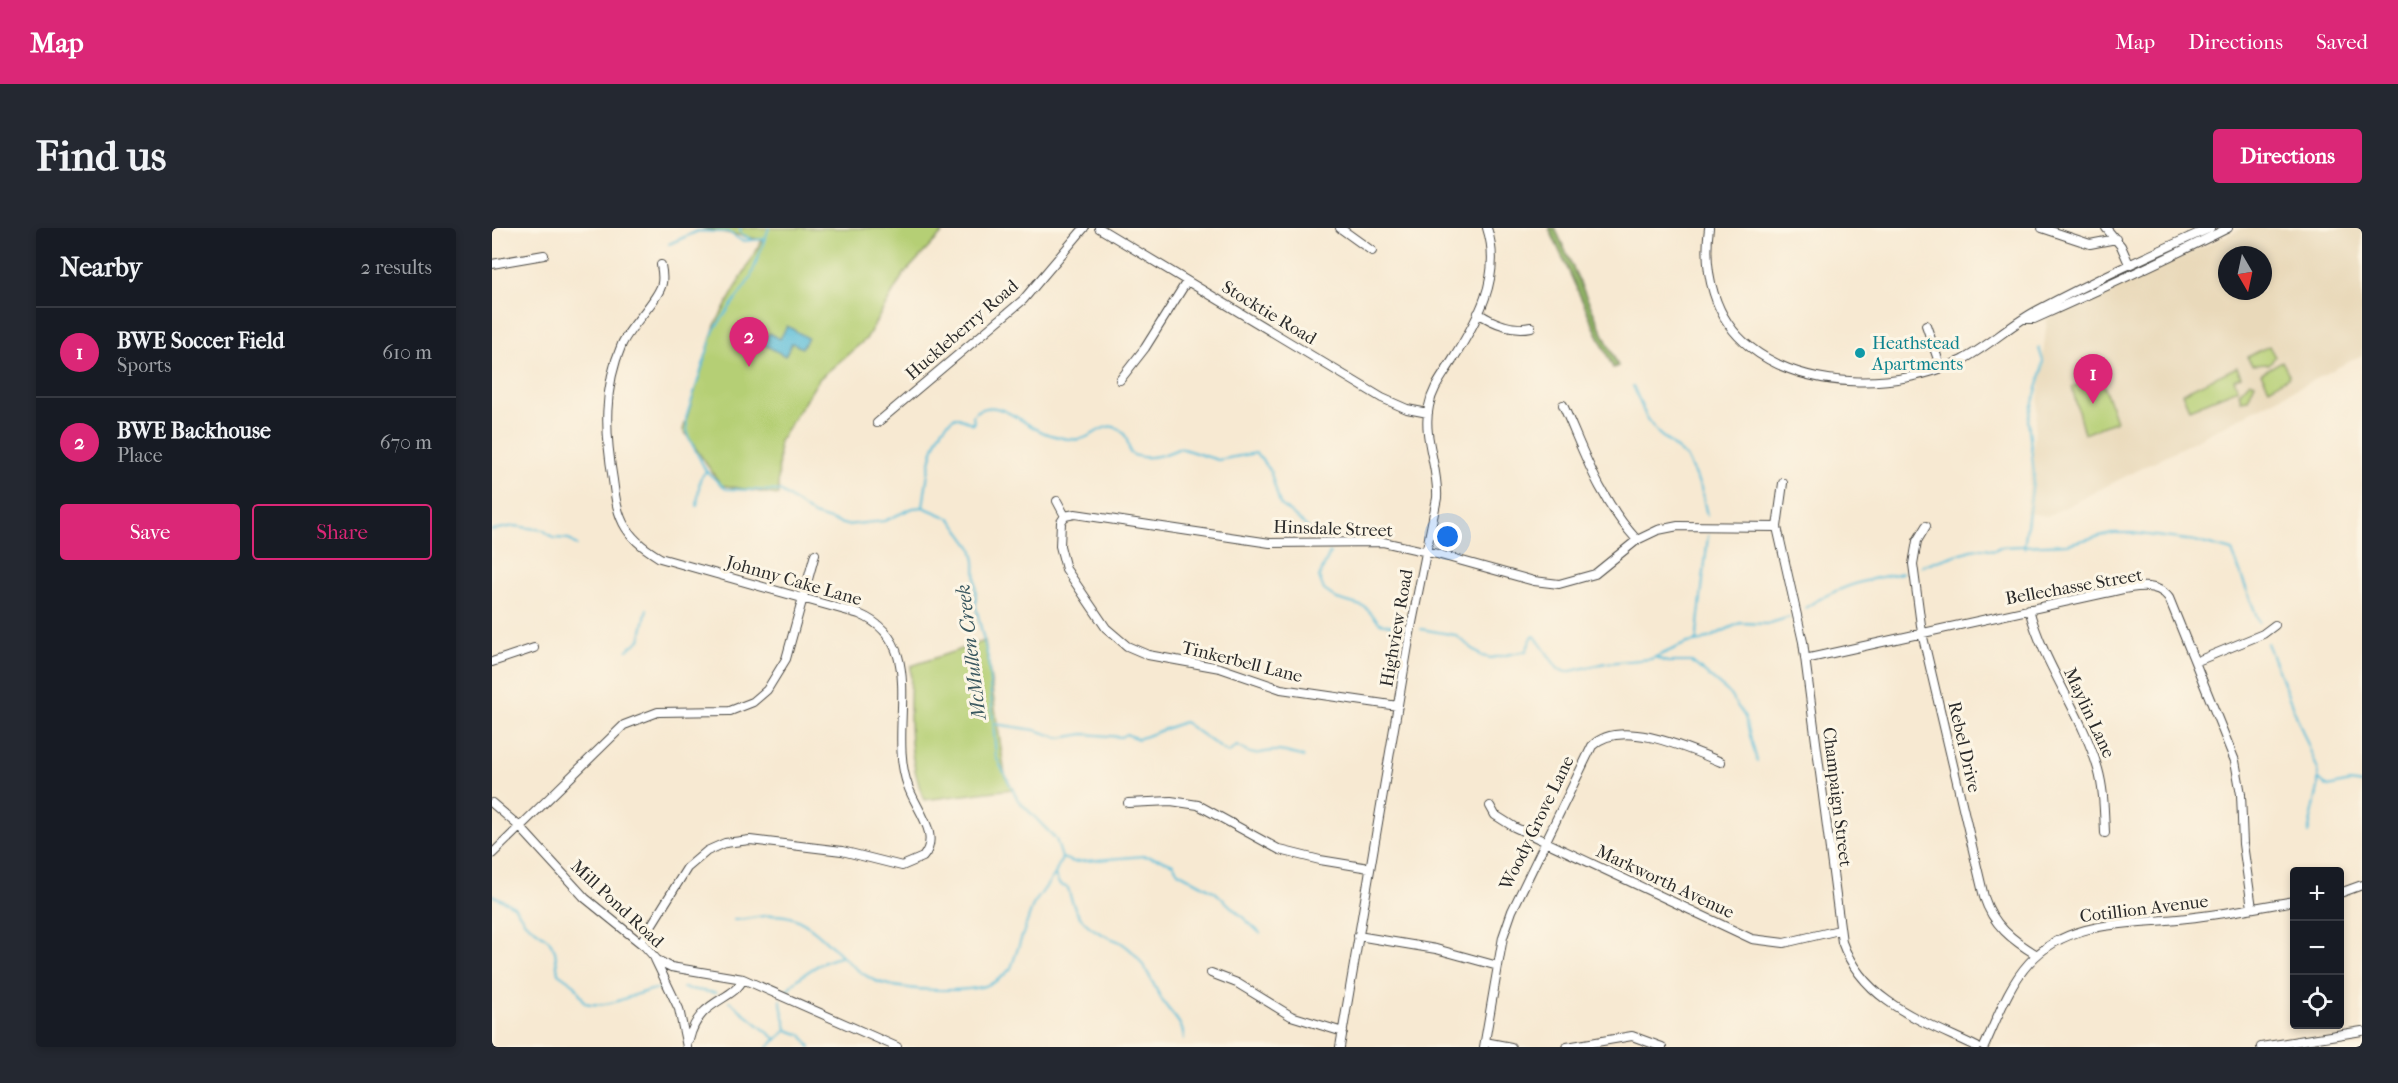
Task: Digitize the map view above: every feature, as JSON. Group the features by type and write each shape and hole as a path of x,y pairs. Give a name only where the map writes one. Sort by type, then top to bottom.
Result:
{"street":[{"name":"Huckleberry Road","path":"877,423 1014,308 1084,228"},
{"name":"Stocktie Road","path":"1099,228 1382,398 1428,413"},
{"path":"1340,228 1372,251"},
{"name":"Highview Road","path":"1340,1047 1438,484 1428,431 1428,413 1439,380 1478,313 1492,271 1493,251 1487,228"},
{"path":"1709,228 1707,261 1717,301 1730,327 1763,357 1802,374 1839,378 1897,379 1941,368 1975,353 2023,319 2129,264 2210,228"},
{"path":"2042,228 2090,244 2116,239"},
{"path":"2106,228 2116,239 2129,264"},
{"path":"2023,319 2034,319 2195,246 2228,228"},
{"path":"492,264 544,255"},
{"name":"Johnny Cake Lane","path":"641,942 687,868 701,855 725,843 750,840 842,851 902,866 914,864 926,853 929,832 907,784 901,759 902,671 893,640 870,618 660,558 641,546 623,523 618,510 608,448 608,396 623,343 663,282 661,265"},
{"path":"1120,380 1145,348 1187,280"},
{"path":"1478,313 1502,325 1517,329 1531,327"},
{"path":"1926,325 1941,368"},
{"path":"1563,405 1603,497 1617,518 1637,540"},
{"name":"Champaign Street","path":"1783,483 1777,527 1798,612 1839,930 1853,966 1876,994 1902,1012 1977,1047"},
{"path":"1057,501 1065,516"},
{"name":"Hinsdale Street","path":"1065,516 1075,513 1270,543 1363,541 1426,551 1534,581 1559,584 1595,574 1637,540 1671,527 1777,527"},
{"name":"Tinkerbell Lane","path":"1065,516 1061,522 1060,546 1066,569 1106,628 1127,646 1148,655 1220,668 1281,689 1398,706"},
{"name":"Rebel Drive","path":"1926,526 1917,541 1913,564 1922,633 1986,903 2004,932 2037,955"},
{"path":"492,854 615,732 633,719 658,712 730,711 758,698 772,686 781,671 815,554"},
{"name":"Bellechasse Street","path":"1805,659 2115,591 2155,587 2169,598 2232,752 2238,775 2244,857 2253,908"},
{"name":"Maylin Lane","path":"2029,609 2039,641 2096,761 2103,790 2105,833"},
{"path":"2195,662 2263,634 2275,624"},
{"path":"492,662 534,648"},
{"name":"Woody Grove Lane","path":"1485,1045 1498,966 1512,911 1590,750 1604,737 1612,734 1655,738 1721,762"},
{"path":"1128,803 1171,801 1198,805 1280,849 1320,860 1370,868"},
{"name":"Mill Pond Road","path":"492,803 519,826 585,898 641,942 657,963 671,989 688,1047"},
{"name":"Markworth Avenue","path":"1490,806 1501,820 1544,842 1752,939 1784,943 1839,930"},
{"path":"2344,892 2362,885"},
{"name":"Cotillion Avenue","path":"1984,1047 2013,986 2037,955 2060,939 2088,928 2290,902"},
{"path":"1358,936 1436,949 1498,966"},
{"path":"641,942 657,960 671,967 743,979 897,1047"},
{"path":"1211,973 1237,983 1291,1016 1343,1032"},
{"path":"688,1047 691,1031 703,1012 739,986 743,979"},
{"path":"2261,1047 2362,1030"},
{"path":"1567,1047 1621,1036 1637,1037 1662,1047"},
{"path":"1485,1045 1511,1047"}],"shaded area":[{"path":"2243,228 2362,228 2362,355 2048,516 2026,513 2047,319"}],"green space":[{"path":"702,228 947,228 903,275 866,339 819,379 779,442 778,495 721,485 683,430 715,325 762,240"},
{"path":"1549,228 1555,228 1618,366 1613,368"},
{"path":"2269,346 2275,357 2269,364 2252,365 2247,357"},
{"path":"2282,361 2290,376 2269,388 2261,373"},
{"path":"2237,367 2241,376 2234,379 2238,389 2189,409 2182,393"},
{"path":"2101,377 2116,421 2084,434 2072,387"},
{"path":"2250,381 2255,383 2248,399 2241,400 2239,393"},
{"path":"985,641 1005,775 1013,789 924,800 918,783 912,750 911,666"}],"water":[{"path":"787,326 808,338 802,348 792,343 785,356 763,344 769,333 780,339"}],"waterway":[{"path":"740,228 741,234 751,239"},
{"name":"McMullen Creek","path":"734,920 771,915 793,918 814,930 861,973 882,983 928,990 960,990 985,986 1011,968 1033,905 1055,874 1062,858 1056,839 1018,800 996,757 988,658 976,607 975,561 972,548 951,519 923,507 913,508 884,521 846,525 814,515 780,491 726,489 706,471 688,436 686,418 714,330 750,279 769,228"},
{"path":"669,244 698,231 728,232 742,241 765,239"},
{"path":"2024,548 2034,474 2028,420 2042,371 2043,361 2039,348"},
{"path":"1633,386 1647,419 1658,433 1686,457 1701,488 1707,516"},
{"path":"923,507 931,457 940,433 947,423 956,417 974,424 973,415 982,409 992,408 1011,414 1039,431 1068,439 1084,438 1106,427 1114,427 1122,431 1130,453 1136,456 1162,455 1180,448 1218,460 1256,453 1270,470 1280,504 1313,532"},
{"path":"697,506 700,479 706,471"},
{"path":"492,530 515,526 543,530 554,538 569,539 577,546"},
{"path":"1922,566 1971,550 2067,544 2112,533 2132,533 2195,541 2232,551 2259,622"},
{"path":"1696,642 1708,536"},
{"path":"1330,553 1319,577 1324,590 1337,599 1365,607 1380,623 1403,628"},
{"path":"1805,608 1852,585 1903,573"},
{"path":"627,650 640,640 647,609"},
{"path":"1421,629 1455,635 1482,656 1491,658 1526,651 1532,637 1535,636 1558,669 1566,672 1606,663 1651,659 1687,643 1702,641 1740,623 1767,624 1790,617"},
{"path":"2267,643 2318,770 2318,788 2308,833"},
{"path":"1655,657 1667,662 1692,662 1727,691 1745,717 1757,761"},
{"path":"995,724 1035,730 1060,738 1084,734 1121,737 1126,734 1138,739 1184,722 1228,753 1237,746 1252,754 1278,751 1304,757"},
{"path":"2318,778 2328,787 2350,782 2362,784"},
{"path":"1062,858 1074,862 1144,856 1161,859 1173,864 1178,872 1215,892 1260,933"},
{"path":"1055,875 1059,884 1068,888 1076,911 1085,923 1121,943 1136,956 1162,1000 1179,1022 1184,1039"},
{"path":"492,895 514,906 525,922 549,940 555,951 558,973 575,985 585,1003 606,1004 664,988"},
{"name":"McMullen Creek","path":"784,994 809,971 840,957"},
{"path":"683,988 716,993"},
{"name":"McMullen Creek","path":"781,999 787,1030"},
{"path":"729,1001 777,1040"},
{"name":"McMullen Creek","path":"787,1030 802,1035 810,1047"},
{"path":"768,1047 787,1030"}],"place":[{"name":"Heathstead Apartments","path":"1860,353"},
{"name":"BWE Backhouse","path":"749,367"},
{"name":"BWE Soccer Field","path":"2093,404"}]}
